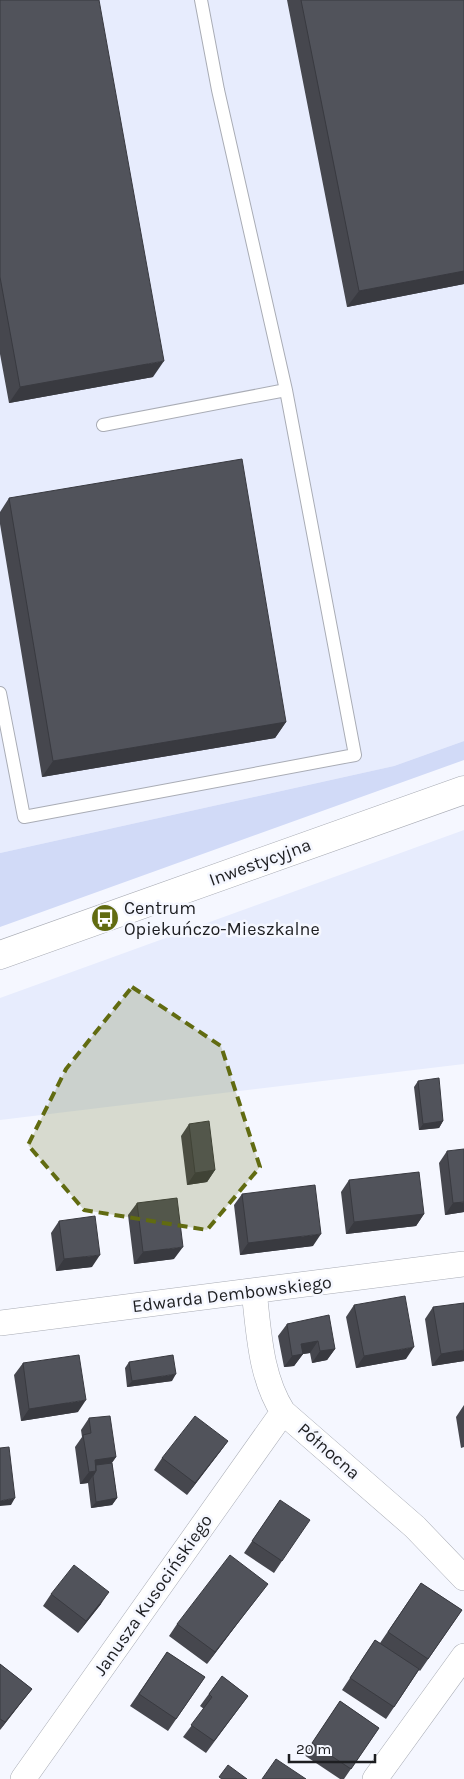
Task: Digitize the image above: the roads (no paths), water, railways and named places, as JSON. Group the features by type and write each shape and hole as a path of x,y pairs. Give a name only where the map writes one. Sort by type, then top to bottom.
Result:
{"street":[{"name":"Inwestycyjna","path":"0,955 464,790"},
{"name":"Edwarda Dembowskiego","path":"0,1323 464,1264"},
{"name":"Północna","path":"254,1291 265,1370 276,1400 283,1412 378,1492 416,1527 464,1578"},
{"name":"Janusza Kusocińskiego","path":"23,1779 283,1412"},
{"path":"375,1779 464,1656"}],"lane":[{"path":"0,693 24,817 355,755 286,390 220,100 201,0"},
{"path":"103,425 286,390"}],"place":[{"name":"Centrum Opiekuńczo-Mieszkalne","path":"105,918"}]}
